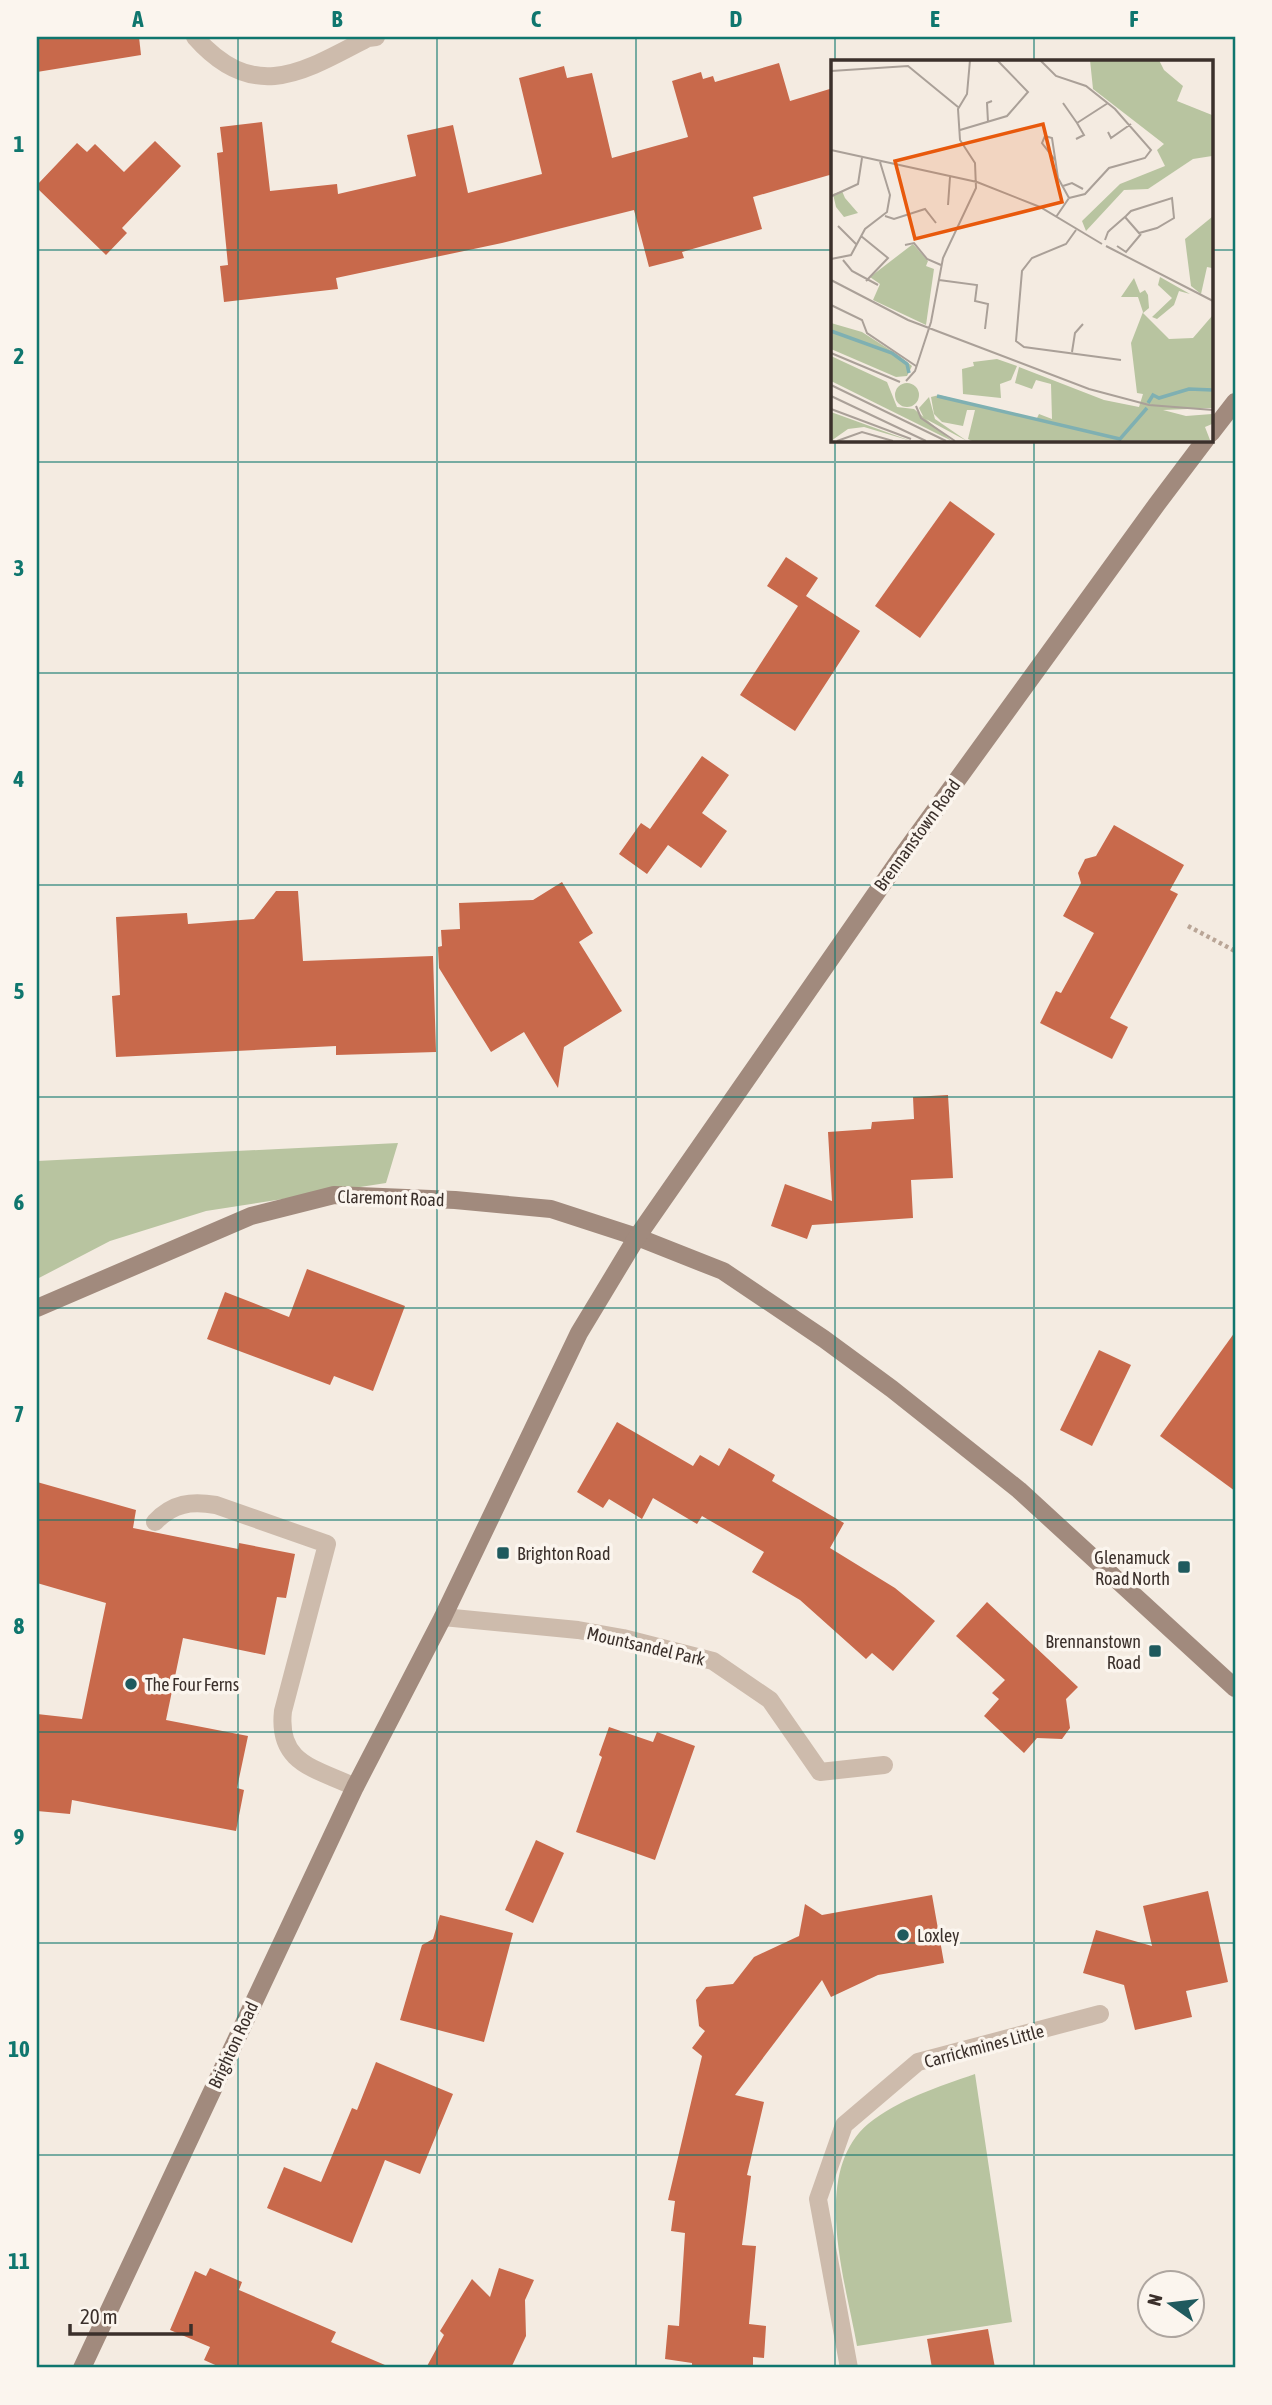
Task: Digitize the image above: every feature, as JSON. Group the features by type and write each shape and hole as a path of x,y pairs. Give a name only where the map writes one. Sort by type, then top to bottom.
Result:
{"street":[{"path":"195,37 215,58 236,71 283,77 314,67 368,38 376,37"},
{"path":"1212,432 1235,402"},
{"name":"Brennanstown Road","path":"636,1237 902,856 1204,441"},
{"name":"Claremont Road","path":"37,1308 251,1216 334,1195 455,1200 551,1209 636,1237"},
{"path":"636,1237 723,1271 892,1389 1019,1490 1235,1688"},
{"name":"Brighton Road","path":"82,2368 355,1787 443,1617 579,1334 636,1237"},
{"path":"155,1522 180,1504 198,1502 216,1505 327,1544 281,1726 291,1754 355,1787"},
{"name":"Mountsandel Park","path":"443,1617 578,1630 713,1661 770,1700 820,1772 884,1765"},
{"name":"Carrickmines Little","path":"849,2368 818,2199 844,2125 918,2062 1101,2014"}],"path":[{"path":"1188,926 1235,951"}],"green space":[{"path":"398,1143 386,1183 206,1211 110,1241 37,1279 37,1161"},
{"path":"975,2074 1012,2322 857,2346 840,2261 837,2230 836,2199 840,2171 850,2145 868,2124 893,2107 919,2094"}],"building":[{"path":"37,37 139,37 141,55 37,72"},
{"path":"779,63 790,101 831,89 831,175 753,197 762,229 682,252 684,258 649,267 634,210 502,243 336,278 338,289 224,302 220,266 228,265 217,153 223,152 220,127 262,122 270,191 337,184 338,194 416,176 407,135 453,125 468,193 542,174 519,78 564,66 567,78 592,73 612,158 688,137 672,81 701,72 703,79 713,76 715,82"},
{"path":"155,141 181,166 122,228 127,233 106,255 37,188 77,143 87,152 95,144 124,172"},
{"path":"950,501 995,534 920,638 875,606"},
{"path":"786,557 818,578 806,596 860,631 795,731 740,695 798,606 767,586"},
{"path":"702,756 729,775 702,813 727,831 701,868 668,845 647,874 619,854 641,823 650,829"},
{"path":"1114,825 1184,865 1170,890 1178,894 1110,1018 1128,1027 1112,1059 1040,1023 1056,991 1061,993 1094,933 1063,916 1081,883 1078,873 1085,859 1096,856"},
{"path":"562,882 593,933 579,942 622,1011 564,1047 558,1088 524,1032 491,1052 439,968 438,947 442,946 441,930 460,929 459,903 533,900"},
{"path":"276,891 298,891 303,961 433,956 436,1052 336,1055 336,1046 116,1057 112,996 120,995 116,917 187,913 188,924 254,919"},
{"path":"948,1095 953,1178 911,1180 913,1218 812,1225 807,1239 771,1226 785,1184 832,1201 828,1132 871,1129 872,1122 914,1119 913,1097"},
{"path":"307,1269 405,1306 373,1391 334,1376 330,1385 207,1339 225,1292 289,1317"},
{"path":"1235,1332 1235,1491 1160,1436"},
{"path":"1099,1350 1131,1365 1092,1446 1060,1430"},
{"path":"617,1422 693,1466 700,1455 719,1466 729,1448 775,1475 772,1481 844,1523 830,1548 895,1588 935,1621 893,1671 872,1653 866,1659 800,1600 752,1572 764,1552 702,1516 697,1524 653,1498 642,1519 609,1499 603,1508 577,1492"},
{"name":"The Four Ferns","path":"37,1482 136,1510 133,1528 238,1549 239,1543 295,1554 286,1598 277,1597 265,1655 183,1638 166,1720 248,1736 237,1788 244,1790 236,1831 72,1800 70,1814 37,1811 37,1714 82,1719 106,1603 37,1583"},
{"path":"987,1602 1078,1687 1066,1699 1070,1728 1062,1739 1037,1738 1024,1753 984,1716 999,1699 992,1693 1005,1680 956,1636"},
{"path":"609,1727 653,1742 657,1732 695,1746 655,1860 576,1832 602,1757 599,1755"},
{"path":"536,1840 564,1853 533,1923 505,1910"},
{"path":"1208,1891 1228,1982 1186,1991 1192,2017 1135,2030 1124,1985 1083,1973 1096,1930 1152,1946 1143,1906"},
{"path":"932,1895 944,1963 878,1975 831,1997 822,1980 735,2095 764,2102 747,2175 751,2176 742,2245 756,2246 749,2324 766,2326 764,2358 753,2357 753,2368 692,2368 692,2363 665,2359 668,2325 679,2326 685,2233 671,2231 675,2201 668,2200 702,2056 692,2048 705,2031 699,2026 696,2000 706,1987 733,1984 754,1957 799,1936 805,1904 822,1915"},
{"path":"440,1915 513,1933 484,2042 400,2020 422,1945 433,1939"},
{"path":"376,2062 453,2094 420,2174 385,2160 352,2243 267,2208 284,2167 321,2182 352,2108 357,2110"},
{"path":"210,2268 242,2282 239,2290 336,2332 331,2342 392,2368 222,2368 204,2360 210,2347 170,2330 195,2271 206,2276"},
{"path":"499,2268 534,2280 525,2300 526,2336 511,2368 426,2368 444,2335 440,2331 472,2279 490,2297"},
{"path":"988,2329 995,2368 932,2368 927,2339"}],"place":[{"name":"Brighton Road","path":"503,1553"},
{"name":"Glenamuck Road North","path":"1184,1567"},
{"name":"Brennanstown Road","path":"1155,1651"},
{"name":"The Four Ferns","path":"131,1684"},
{"name":"Loxley","path":"903,1935"}]}
